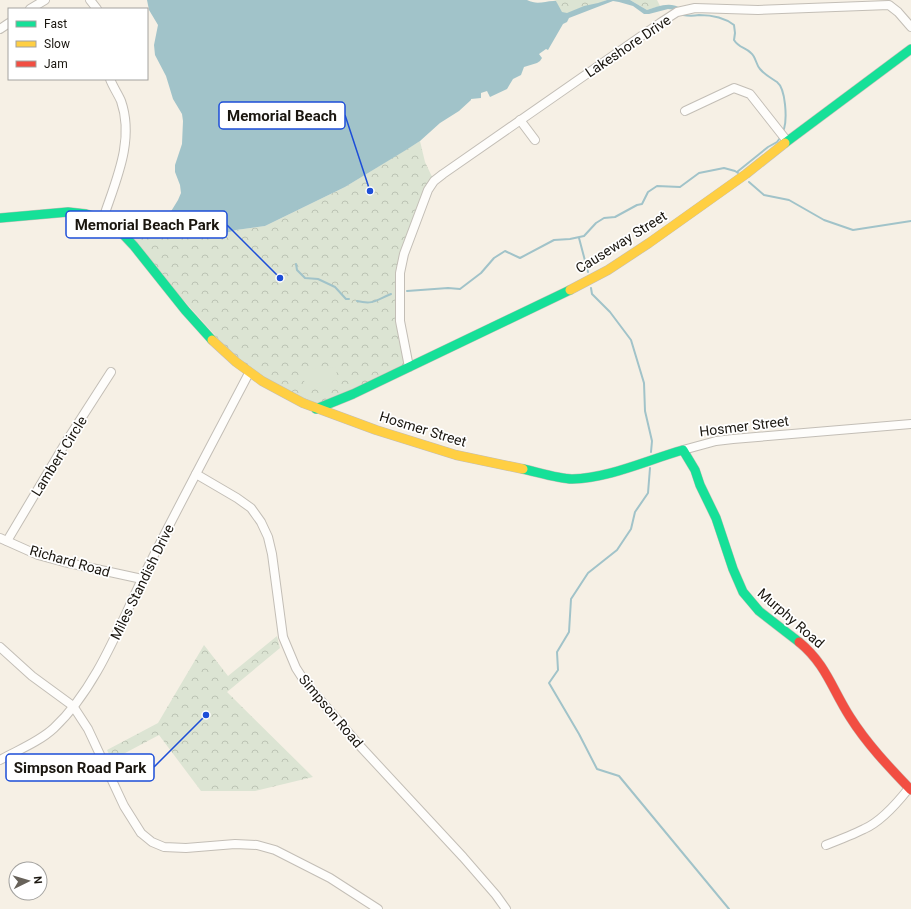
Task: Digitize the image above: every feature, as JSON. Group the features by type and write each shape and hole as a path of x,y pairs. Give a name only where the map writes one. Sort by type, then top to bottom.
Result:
{"street":[{"path":"32,8 45,0"},
{"path":"90,0 96,8"},
{"name":"Lakeshore Drive","path":"409,367 401,332 399,310 400,273 408,244 428,190 434,181 660,22 677,12 695,8 766,10 889,4 911,27"},
{"name":"Causeway Street","path":"316,409 353,394 559,296 608,270 649,244 746,174 787,141 911,49"},
{"path":"103,220 122,160 126,139 125,120 121,101 110,80"},
{"path":"685,111 734,88 750,94 787,141"},
{"path":"520,120 535,140"},
{"name":"Hosmer Street","path":"0,218 68,212 86,214 103,220 125,235 207,336 249,373 276,390 316,409 376,430 456,455 570,479 586,478 603,475 716,441 911,424"},
{"name":"Lambert Circle","path":"4,539 111,372"},
{"name":"Miles Standish Drive","path":"0,760 41,738 54,728 86,688 106,655 142,579 249,373"},
{"name":"Murphy Road","path":"683,450 694,468 721,530 729,563 735,579 744,593 754,607 807,648 818,660 861,733 882,759 910,789"},
{"name":"Simpson Road","path":"196,474 251,508 261,522 268,537 272,554 283,637 296,668 305,682 360,746 463,857 496,895 506,909"},
{"name":"Richard Road","path":"4,539 38,555 142,579"},
{"path":"0,647 32,676 73,706 88,729 124,806 141,833 152,842 164,847 186,848 235,844 257,845 275,850 330,878 378,909"},
{"path":"826,845 865,829 882,816 910,789"}],"green space":[{"path":"553,0 607,0 578,12 561,14 556,1"},
{"path":"630,0 657,0 660,6 647,10"},
{"path":"420,141 425,162 434,181 428,190 399,285 409,367 316,409 249,373 125,235 144,228 172,225 175,229 216,236 236,230 265,226 345,187"},
{"path":"336,367 338,386 305,389 303,369"},
{"path":"277,636 280,648 227,692 313,777 255,791 201,791 159,735 112,760 107,750 158,723 204,645 228,676"}],"water":[{"path":"147,0 527,0 535,3 556,1 562,12 567,13 584,6 607,0 630,0 647,10 669,5 682,9 668,9 644,14 633,6 613,1 569,18 567,22 563,24 548,50 546,49 539,54 542,58 540,61 524,67 521,75 513,79 507,89 490,97 487,91 481,93 481,98 471,99 459,111 440,123 420,141 345,187 265,226 236,230 208,237 175,229 170,222 170,213 181,193 180,185 175,172 175,165 182,144 183,121 182,114 173,99 166,76 155,55 154,45 158,25 149,10"}],"waterway":[{"path":"683,15 713,16 726,20 734,25 734,40 736,43 751,53 760,69 780,86 785,104 784,129"},
{"path":"737,172 768,147 777,142 780,138"},
{"path":"407,291 448,288 460,289 481,273 494,258 505,251 520,258 554,240 584,236 596,223 604,218 615,217 637,205 642,204 648,192 657,186 680,187 699,173 724,168 738,173"},
{"path":"749,182 764,195 789,200 824,220 853,230 911,221"},
{"path":"579,238 588,272"},
{"path":"296,264 297,270 305,278 318,279 335,287 346,299 349,299"},
{"path":"591,288 592,294 610,312 631,340 644,383 645,411 652,441 651,452"},
{"path":"357,301 371,302 391,294"},
{"path":"650,468 648,493 635,512 631,529 617,550 588,573 571,599 569,632 557,652 558,670 549,683 579,734 597,769 619,776 729,909"}],"traffic: fast":[{"path":"785,143 911,49"},
{"path":"0,218 68,212 86,214 103,219 118,229 134,246 185,310 212,340"},
{"path":"316,409 353,394 570,290"},
{"path":"523,469 567,479 586,478 628,468 683,450 695,470 700,485 716,518 733,569 743,592 759,611 799,642"}],"traffic: slow":[{"path":"570,290 608,270 649,243 746,174 785,143"},
{"path":"212,340 236,362 262,381 303,403 376,430 456,455 523,469"}],"traffic: jam":[{"path":"799,642 816,659 828,677 844,707 864,737 911,790"}],"place":[{"name":"Memorial Beach","path":"370,191"},
{"name":"Memorial Beach Park","path":"280,278"},
{"name":"Simpson Road Park","path":"206,715"}]}
